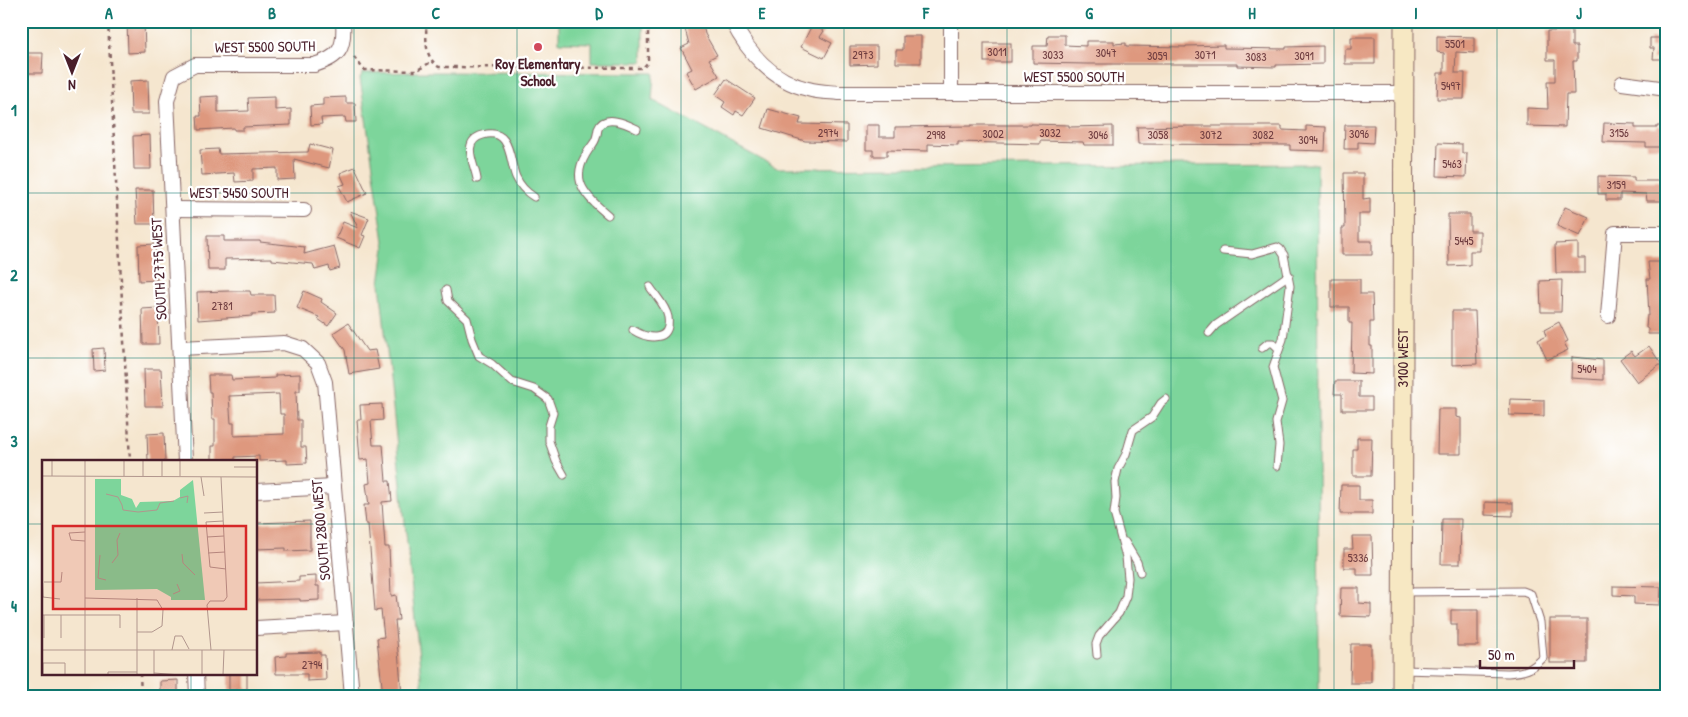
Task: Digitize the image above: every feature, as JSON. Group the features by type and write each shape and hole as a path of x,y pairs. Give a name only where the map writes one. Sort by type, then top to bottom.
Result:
{"street":[{"name":"WEST 5500 SOUTH","path":"174,76 195,64 314,65 330,60 338,54 344,36 342,21"},
{"name":"WEST 5500 SOUTH","path":"732,21 754,56 780,78 808,90 839,93 1404,93"},
{"path":"951,21 951,93"},
{"name":"3100 WEST","path":"1402,696 1404,21"},
{"name":"SOUTH 2775 WEST","path":"174,76 167,101 185,460"},
{"path":"1622,83 1667,89"},
{"name":"WEST 5450 SOUTH","path":"173,209 304,210"},
{"path":"1608,316 1615,233 1667,233"},
{"name":"SOUTH 2800 WEST","path":"180,348 284,343 303,349 318,363 325,382 352,696"},
{"path":"258,491 334,488"},
{"path":"258,628 346,623"},
{"path":"196,674 197,696"}],"lane":[{"path":"608,215 588,198 581,186 580,174 583,158 595,141 600,126 605,122 620,122 636,129"},
{"path":"477,179 469,150 471,145 478,137 484,134 498,136 503,139 510,150 514,171 520,184 534,197"},
{"path":"1223,251 1252,254 1276,247 1283,252 1289,275 1290,296 1282,339 1273,367 1282,401 1276,422 1279,446 1277,466"},
{"path":"1208,333 1216,325 1289,275"},
{"path":"633,330 644,336 654,337 665,332 667,328 668,316 650,287"},
{"path":"446,290 448,301 467,319 472,340 479,356 492,364 512,382 534,389 548,399 553,413 549,426 549,441 556,461 564,475"},
{"path":"1262,348 1268,343 1273,343 1279,349"},
{"path":"1096,655 1096,644 1099,636 1116,618 1125,602 1127,588 1127,563 1114,513 1116,498 1115,479 1126,454 1133,430 1152,417 1166,399"},
{"path":"1121,535 1136,560 1140,572"},
{"path":"1127,563 1130,558 1136,560"},
{"path":"1402,592 1523,590 1532,594 1540,622 1543,658 1525,672 1402,670"}],"path":[{"path":"108,21 130,460"},
{"path":"426,21 428,54 431,62 439,67 643,68 648,62 648,21"},
{"path":"354,57 364,70 416,70 431,62"},
{"path":"140,674 141,696"}],"green space":[{"path":"559,21 643,21 643,62 592,62 592,43 559,42"},
{"path":"363,73 654,73 652,100 777,168 1317,164 1319,696 423,696 380,283 385,248 360,78"}],"building":[{"path":"127,21 144,21 145,52 128,53"},
{"path":"683,21 702,21 705,34 717,55 709,59 719,76 696,89 686,72 692,69 681,48 689,44"},
{"path":"812,25 824,31 820,37 832,43 824,58 801,47"},
{"path":"1547,31 1572,31 1572,46 1577,46 1577,61 1573,61 1574,94 1566,94 1565,127 1527,126 1527,108 1548,109 1547,81 1555,81 1555,60 1547,60"},
{"path":"1048,35 1065,35 1065,45 1086,46 1086,41 1114,41 1114,44 1126,43 1126,46 1186,47 1224,45 1224,48 1286,49 1286,47 1323,46 1323,64 1276,65 1276,67 1237,66 1237,64 1033,63 1033,46 1047,46"},
{"path":"903,36 921,36 921,63 896,63 896,50 903,50"},
{"path":"1437,36 1474,37 1474,53 1456,52 1455,73 1465,73 1464,99 1437,99 1438,73 1444,73 1444,53 1437,52"},
{"path":"1351,37 1375,37 1375,64 1345,64 1345,49 1351,49"},
{"path":"1650,38 1667,38 1667,59 1653,59 1654,48 1650,48"},
{"path":"984,43 1011,43 1011,62 984,62"},
{"path":"850,46 877,46 877,64 850,65"},
{"path":"21,53 43,53 42,73 21,73"},
{"path":"726,79 755,98 743,115 736,111 734,115 722,107 725,102 715,95"},
{"path":"148,80 149,114 131,114 130,81"},
{"path":"218,96 218,112 249,111 248,98 275,97 275,110 291,109 291,125 243,127 243,130 234,130 234,128 198,130 197,116 201,116 200,97"},
{"path":"346,97 346,103 355,103 356,122 346,122 345,117 321,118 322,124 311,125 310,106 323,105 323,98"},
{"path":"768,109 801,118 799,124 847,125 847,142 805,141 762,128"},
{"path":"1604,123 1635,124 1635,128 1667,126 1667,147 1646,147 1646,143 1603,142"},
{"path":"866,125 879,125 879,137 895,137 895,127 1069,125 1069,127 1113,126 1113,145 1084,145 1083,142 1040,141 1040,144 958,142 958,145 928,144 928,151 887,150 887,156 873,156 873,150 866,150"},
{"path":"1345,125 1374,125 1373,143 1358,142 1358,149 1344,149"},
{"path":"1282,126 1282,130 1306,131 1306,126 1326,127 1325,151 1290,150 1290,145 1138,144 1137,127"},
{"path":"150,135 151,169 134,169 133,136"},
{"path":"1438,143 1462,144 1462,153 1467,153 1466,177 1437,176"},
{"path":"310,144 333,150 329,168 294,159 295,179 277,180 277,168 253,169 253,181 235,182 234,173 202,175 200,150 218,149 219,154 308,152"},
{"path":"355,167 367,193 347,202 339,186 345,184 340,173"},
{"path":"1344,173 1363,173 1363,199 1370,198 1370,214 1359,214 1359,241 1372,241 1372,255 1342,255 1342,228 1345,228"},
{"path":"1598,176 1634,177 1634,181 1667,181 1667,201 1647,201 1646,194 1620,193 1620,200 1606,200 1606,194 1598,194"},
{"path":"135,190 153,190 154,224 137,224"},
{"path":"1565,207 1589,217 1580,236 1557,226"},
{"path":"350,211 369,218 362,235 365,236 360,248 336,238 343,222 358,228"},
{"path":"1448,214 1470,214 1470,231 1480,231 1480,251 1470,251 1470,265 1449,266"},
{"path":"207,236 224,236 224,241 260,241 305,247 304,254 334,246 340,268 330,271 329,266 315,270 313,264 272,260 272,258 225,259 225,270 208,270"},
{"path":"1578,243 1578,258 1585,258 1585,273 1556,273 1555,244"},
{"path":"155,244 157,280 139,281 138,245"},
{"path":"1648,262 1667,262 1666,334 1648,334 1648,328 1646,328 1647,315 1649,315 1647,279 1650,279"},
{"path":"1331,279 1360,279 1360,294 1372,294 1373,322 1370,322 1370,346 1372,346 1372,374 1351,373 1352,323 1349,323 1349,307 1331,307"},
{"path":"1562,280 1561,312 1541,312 1540,281"},
{"path":"250,291 251,295 274,295 275,313 198,320 197,292"},
{"path":"304,291 322,299 321,302 337,313 328,326 318,319 319,317 297,308"},
{"path":"158,308 159,344 143,344 142,309"},
{"path":"1452,311 1475,311 1477,364 1452,365"},
{"path":"1559,322 1568,341 1564,343 1568,350 1547,360 1538,340 1546,336 1544,330"},
{"path":"348,323 367,351 375,350 379,369 349,374 345,350 333,333"},
{"path":"1649,346 1661,364 1637,382 1620,359 1631,351 1635,356"},
{"path":"104,348 105,370 94,371 93,349"},
{"path":"1572,357 1603,360 1603,380 1571,378"},
{"path":"144,369 161,369 163,406 145,406"},
{"path":"300,374 300,391 296,391 297,420 301,420 301,447 306,447 307,463 287,464 287,460 259,461 259,456 235,457 235,460 212,460 212,446 215,446 215,419 212,419 208,375 231,375 232,380 275,378 275,375","holes":["279,394 280,414 284,414 284,434 234,436 234,423 231,423 229,396"]},
{"path":"1335,381 1359,381 1359,397 1372,397 1372,410 1342,410 1342,394 1334,394"},
{"path":"1510,399 1544,400 1544,416 1509,415"},
{"path":"382,404 383,420 371,421 373,445 383,445 386,481 390,481 392,501 382,502 385,547 389,547 391,596 396,595 399,620 395,620 402,694 389,696 383,696 377,638 384,637 381,610 375,611 368,524 366,524 364,505 369,505 366,484 370,483 368,459 360,460 357,420 361,420 360,405"},
{"path":"1438,409 1456,409 1456,417 1461,418 1461,454 1437,454"},
{"path":"164,433 165,460 148,460 147,434"},
{"path":"1357,438 1372,438 1371,476 1353,476 1353,449 1357,449"},
{"path":"1341,485 1359,485 1359,500 1372,500 1372,514 1340,514"},
{"path":"1485,502 1513,503 1513,516 1485,515"},
{"path":"1442,519 1461,519 1460,564 1441,564"},
{"path":"310,521 310,550 286,551 286,548 258,549 258,523"},
{"path":"1352,536 1372,536 1373,575 1357,575 1357,568 1344,568 1344,549 1353,549"},
{"path":"316,576 316,586 319,586 319,600 258,600 258,583 299,581 299,577"},
{"path":"1613,586 1661,587 1660,605 1634,604 1634,596 1613,595"},
{"path":"1341,588 1359,588 1359,603 1371,604 1371,617 1340,616"},
{"path":"1451,610 1478,610 1478,646 1457,646 1457,624 1451,624"},
{"path":"1550,619 1587,619 1587,663 1550,663"},
{"path":"1351,644 1371,644 1371,683 1350,683"},
{"path":"320,652 320,655 325,655 326,680 307,681 307,674 276,674 275,657 286,656 286,653"},
{"path":"229,674 247,674 247,689 229,690"},
{"path":"178,680 178,696 160,696 160,681"}],"place":[{"name":"Roy Elementary School","path":"538,47"}]}
